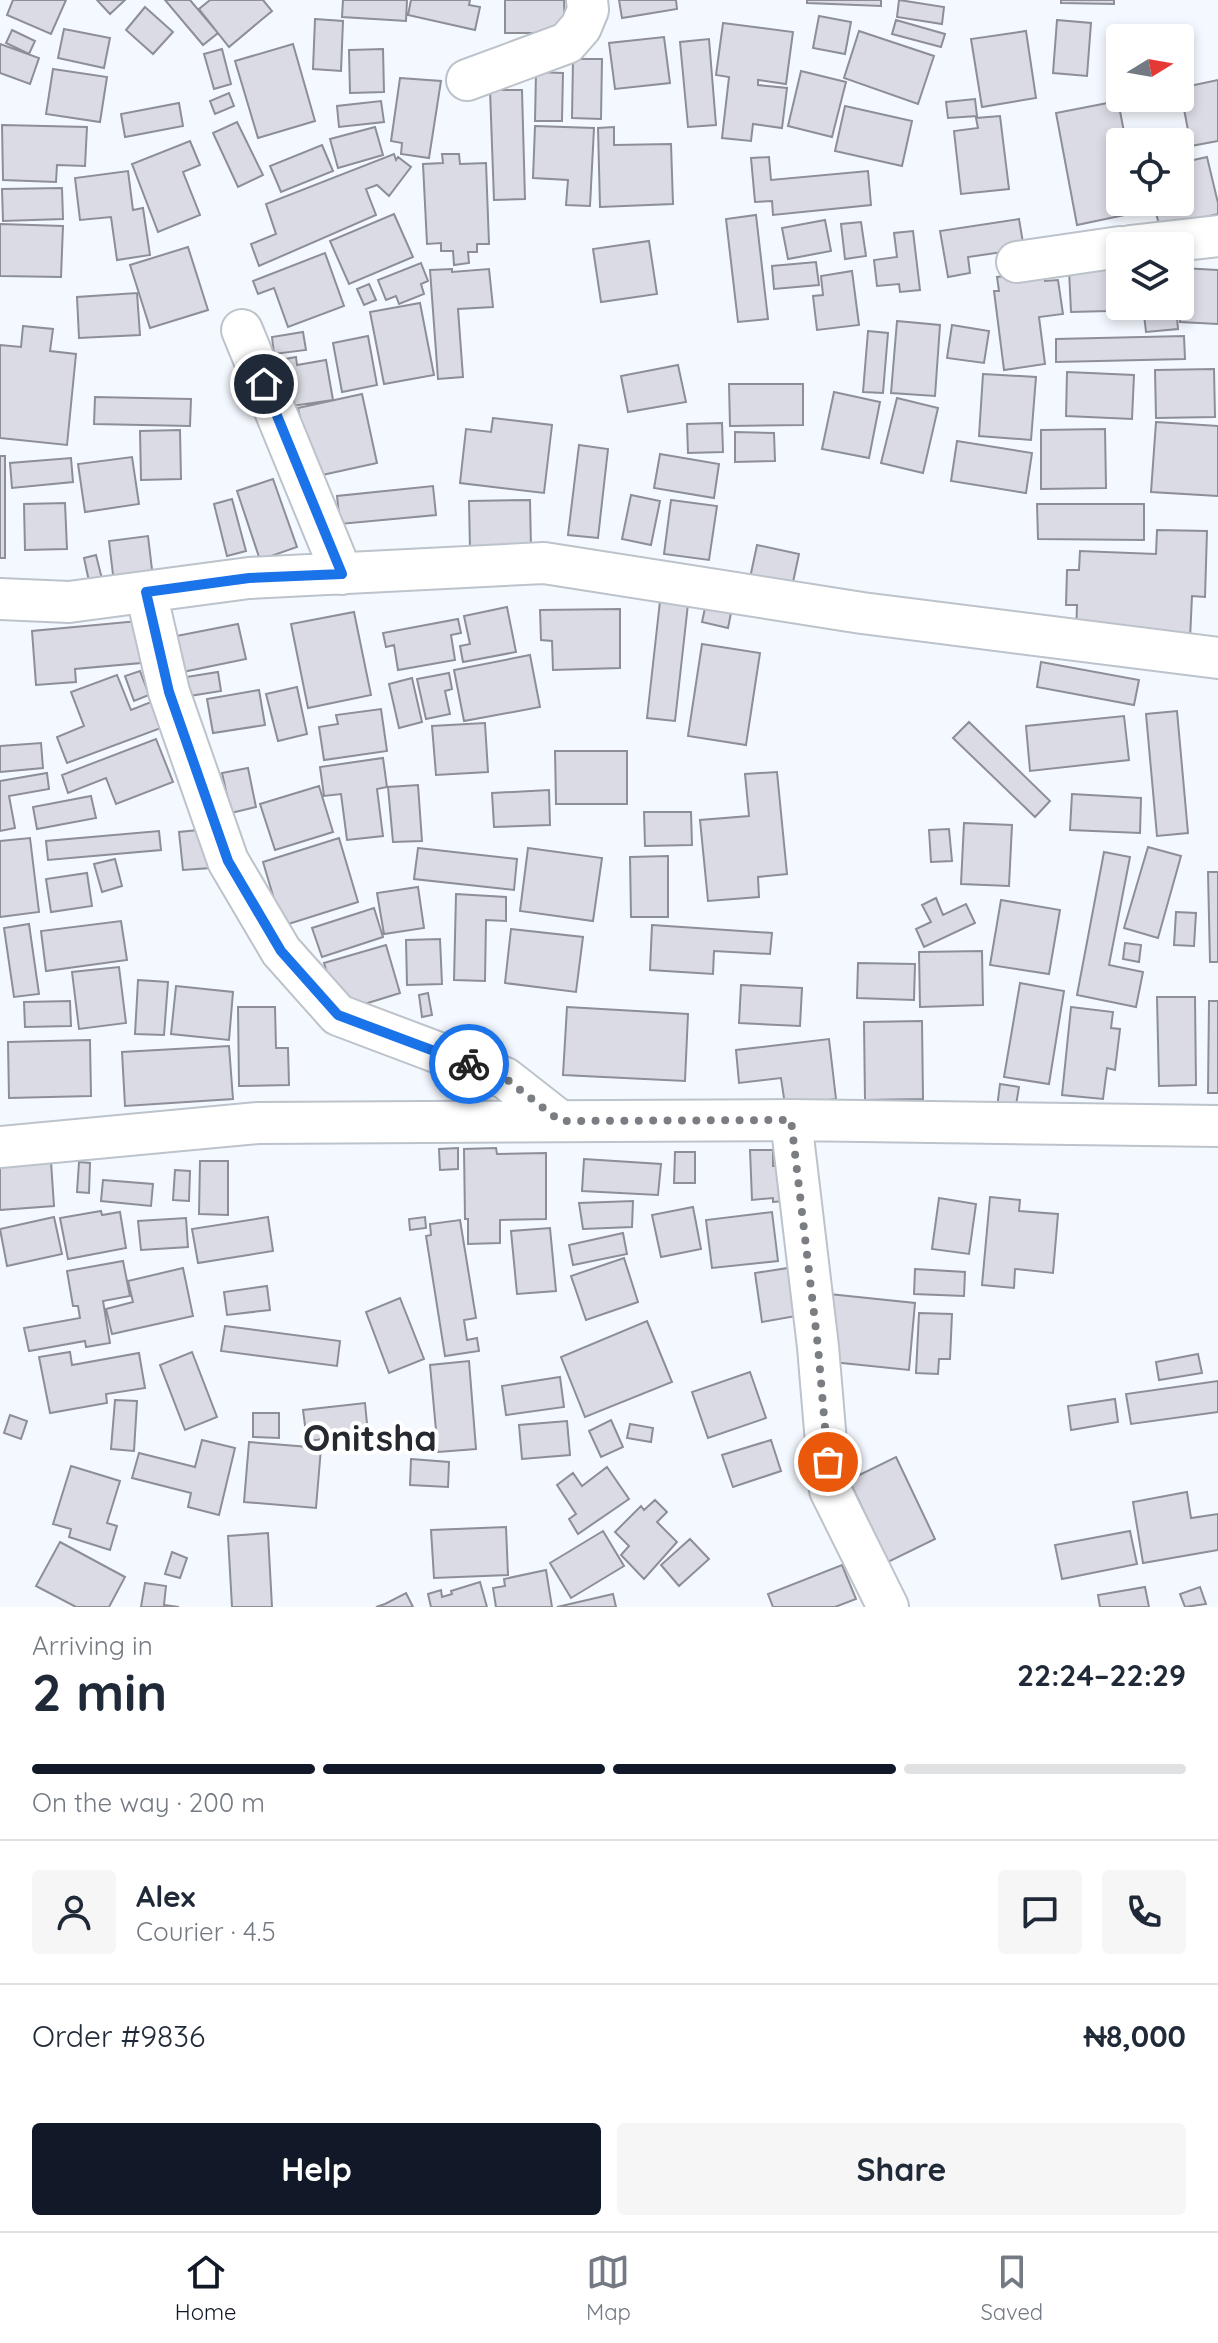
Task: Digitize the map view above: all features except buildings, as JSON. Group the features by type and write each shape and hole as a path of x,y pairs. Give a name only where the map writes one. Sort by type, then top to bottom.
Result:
{"street":[{"path":"467,80 567,43 581,27 588,10 587,0"},
{"path":"1194,239 1218,236"},
{"path":"1017,262 1106,249"},
{"path":"242,330 342,574"},
{"path":"0,599 69,602 249,578 544,563 862,613 1218,658"},
{"path":"146,592 169,692 228,861 281,951 338,1015 505,1078 560,1121"},
{"path":"791,1120 818,1347 830,1490 888,1607"},
{"path":"0,1147 258,1123 791,1120 1218,1126"}],"way so far":[{"path":"469,1064 505,1078 560,1121 791,1120 818,1347 828,1462"}],"district":[{"name":"Onitsha","path":"370,1437"}],"route":[{"path":"264,384 342,574 249,578 146,592 169,692 228,861 281,951 338,1015 469,1064"}]}
